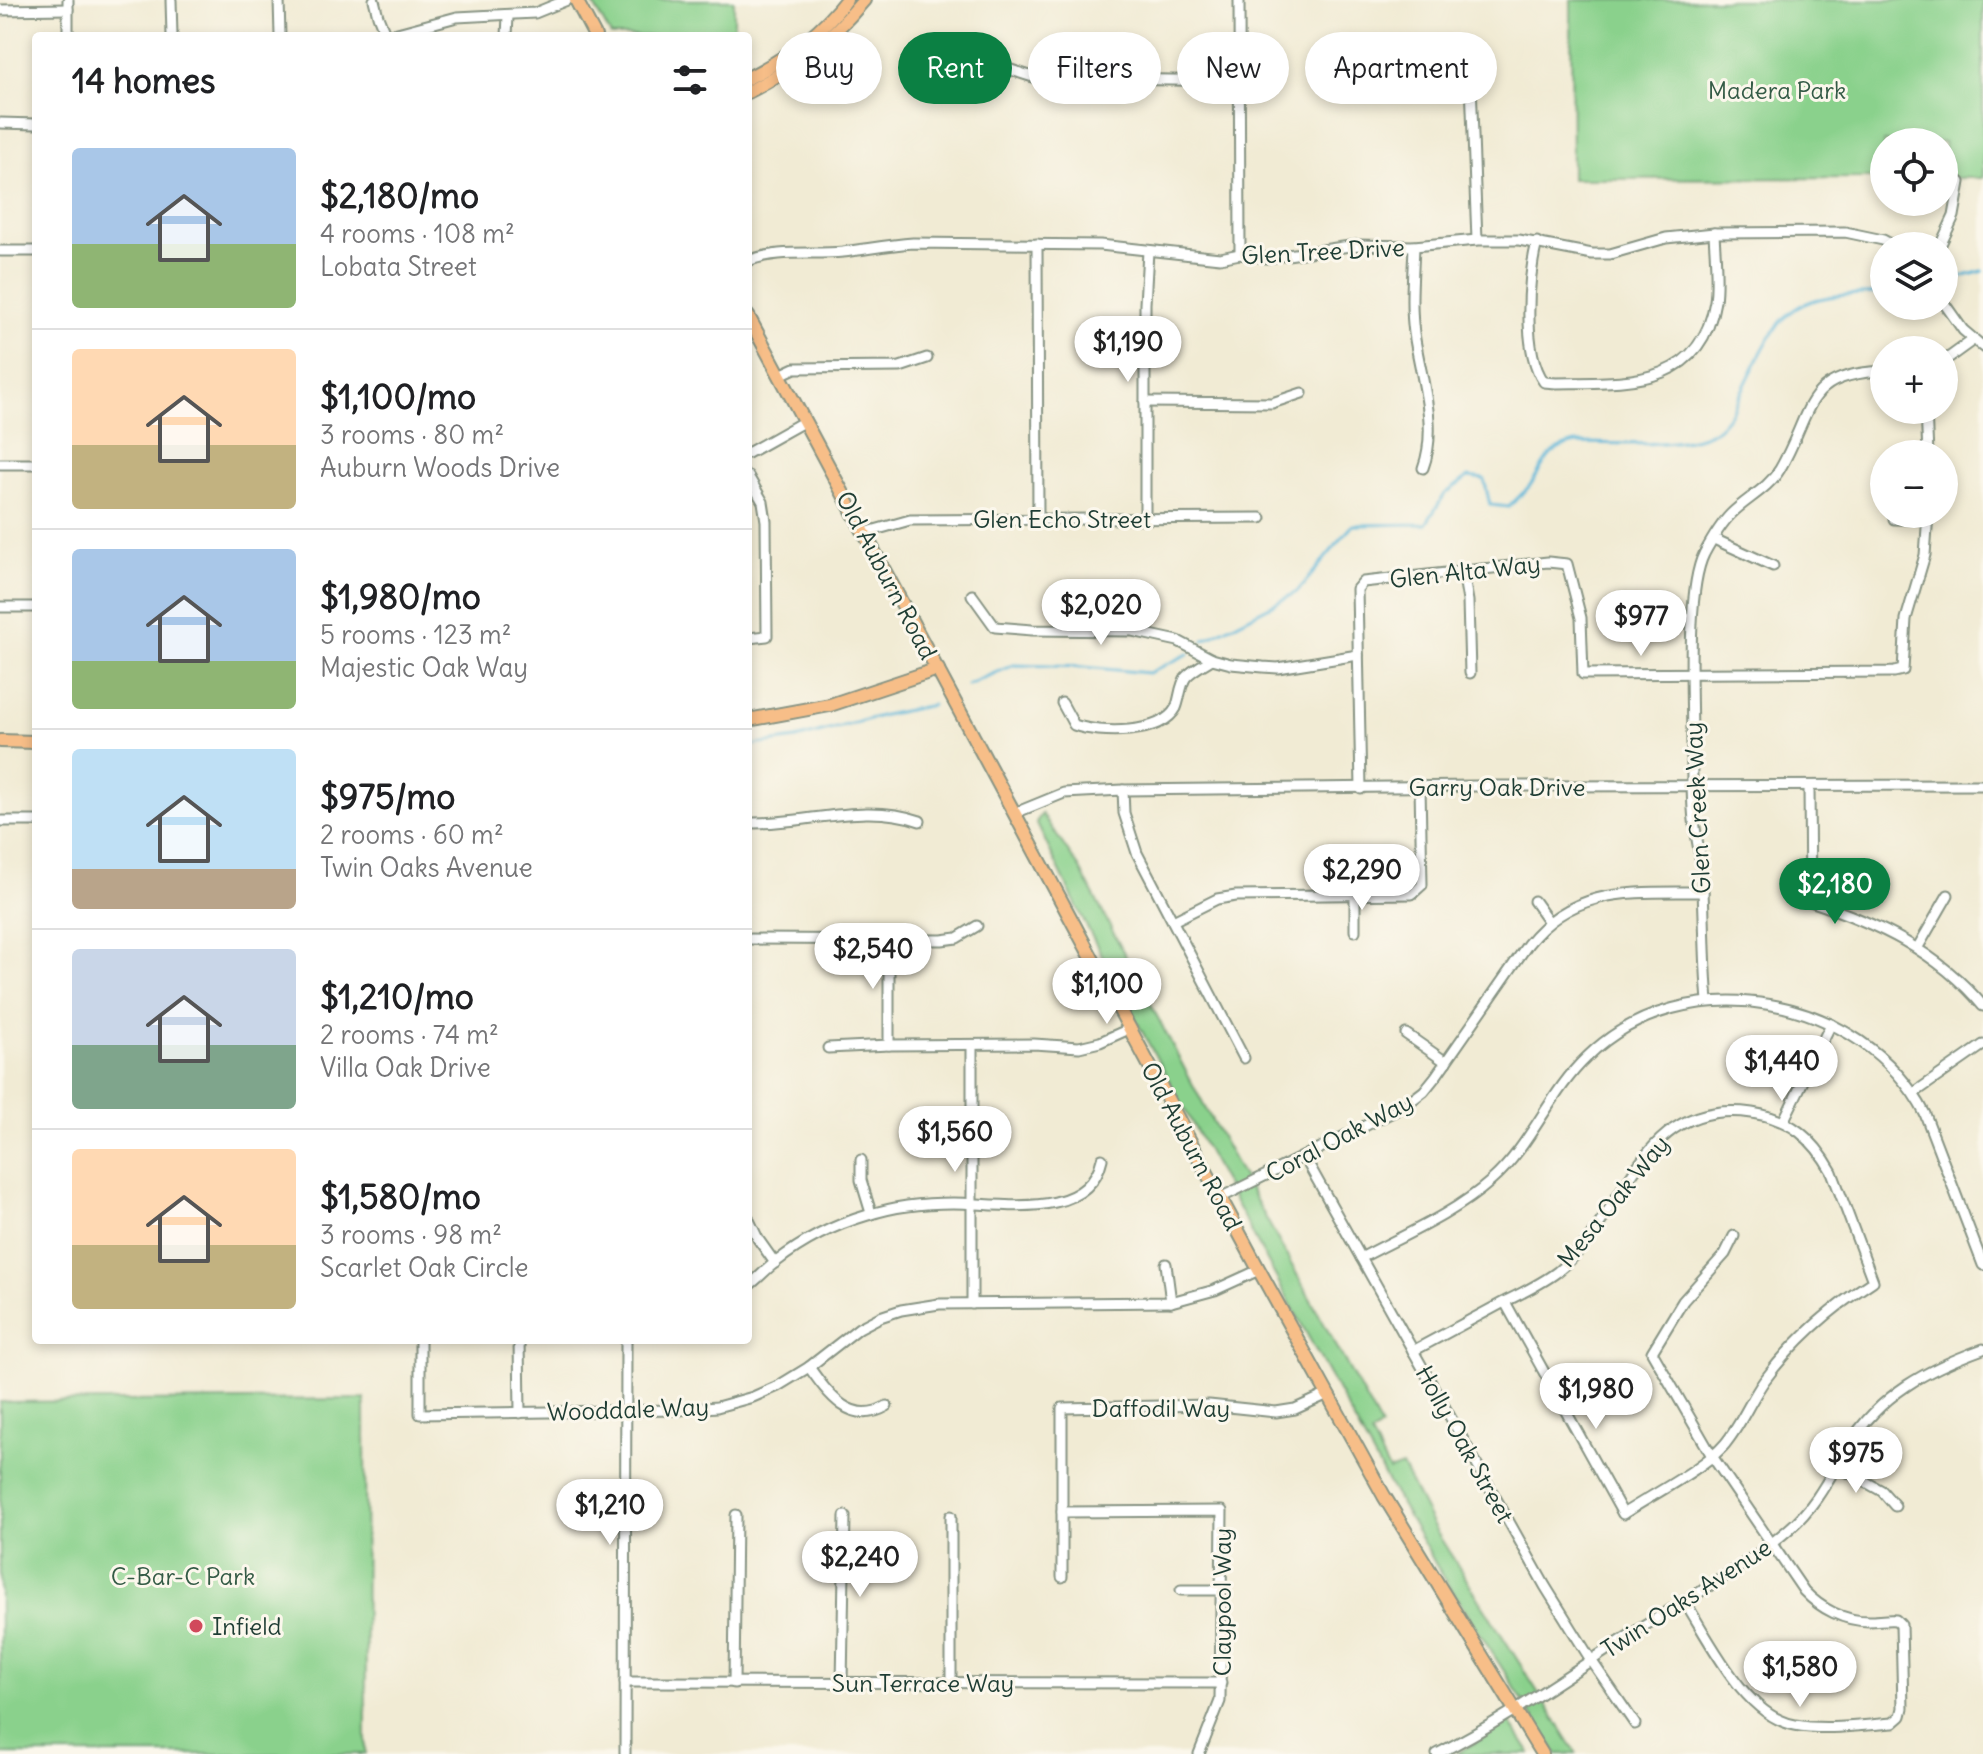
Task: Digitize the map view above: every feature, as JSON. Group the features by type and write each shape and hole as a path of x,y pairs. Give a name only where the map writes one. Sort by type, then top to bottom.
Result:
{"main road":[{"path":"576,0 593,32"},
{"path":"752,76 779,62 811,37 846,0"},
{"path":"752,90 813,54 841,28 864,0"},
{"name":"Old Auburn Road","path":"752,323 1259,1270 1384,1496 1542,1754"},
{"path":"752,719 830,705 938,669"},
{"path":"0,741 32,742"}],"street":[{"path":"171,0 172,32"},
{"path":"279,0 280,32"},
{"path":"374,0 384,32"},
{"path":"400,32 446,19 542,12 567,0"},
{"path":"1239,0 1239,32"},
{"path":"0,10 68,4 68,32"},
{"path":"507,32 508,16"},
{"path":"1012,70 1036,78 1177,80"},
{"path":"1239,104 1240,254"},
{"path":"1472,104 1477,240"},
{"path":"0,123 32,124"},
{"path":"1947,232 1954,216 1960,182"},
{"name":"Glen Tree Drive","path":"752,260 772,254 845,251 884,245 1100,245 1220,258 1240,254 1267,258 1357,245 1414,246 1477,240 1537,242 1592,254 1610,254 1677,236 1714,233 1845,232 1870,237"},
{"path":"1537,242 1530,281 1530,332 1539,375 1544,382 1638,381 1654,377 1680,363 1690,354 1710,324 1715,299 1714,233"},
{"path":"1037,244 1038,520"},
{"path":"1414,246 1413,320 1429,415 1423,468"},
{"path":"0,251 32,251"},
{"path":"1145,519 1145,304 1148,251"},
{"path":"1957,320 1973,340 1983,347"},
{"path":"1958,351 1973,340"},
{"path":"780,375 795,368 906,366 927,358"},
{"name":"Glen Creek Way","path":"1708,1001 1703,950 1703,892 1693,817 1692,674 1697,579 1704,555 1730,515 1770,483 1780,469 1812,402 1823,386 1841,376 1870,373"},
{"path":"1145,402 1272,403 1302,393"},
{"path":"752,451 805,421"},
{"path":"0,464 32,464"},
{"path":"752,483 763,502 766,521 767,636 752,638"},
{"name":"Glen Echo Street","path":"864,533 910,520 1261,518"},
{"name":"Glen Alta Way","path":"1358,655 1357,589 1363,582 1548,562 1567,564 1581,618 1583,674 1903,670 1906,619 1925,555 1927,528"},
{"path":"1714,539 1773,566"},
{"path":"1463,572 1468,601 1470,673"},
{"path":"972,595 995,627 1132,631 1178,641 1212,659 1231,664 1278,668 1358,655 1361,789"},
{"path":"0,607 32,607"},
{"path":"1062,703 1074,725 1087,729 1145,729 1164,721 1175,708 1185,678 1212,659"},
{"name":"Garry Oak Drive","path":"1015,813 1064,793 1123,790 1983,785"},
{"path":"1173,921 1217,899 1236,896 1412,894 1422,885 1420,787"},
{"path":"1809,787 1810,901 1858,917 1918,947 1959,980 1983,1006"},
{"path":"1123,790 1124,813 1130,836 1244,1058"},
{"path":"752,823 875,812 920,821"},
{"path":"0,821 32,821"},
{"name":"Coral Oak Way","path":"1220,1198 1410,1103 1424,1091 1446,1062 1523,951 1549,922 1575,905 1607,895 1703,892"},
{"path":"1355,895 1355,931"},
{"path":"1918,947 1948,895"},
{"path":"1534,901 1549,922"},
{"path":"752,939 950,939 977,926"},
{"path":"889,938 889,1045"},
{"path":"1361,1258 1460,1205 1493,1180 1521,1149 1566,1079 1607,1041 1654,1015 1708,1001 1744,1001 1789,1007 1831,1024 1859,1039 1893,1069 1914,1093 1925,1114 1983,1265"},
{"path":"1505,1302 1623,1514 1712,1456 1725,1444 1764,1381 1796,1343 1832,1309 1873,1281 1824,1159 1805,1136 1784,1120 1831,1024"},
{"path":"828,1048 889,1045 1086,1046 1129,1029"},
{"path":"1406,1034 1446,1062"},
{"path":"972,1045 972,1304"},
{"path":"1914,1093 1983,1045"},
{"name":"Mesa Oak Way","path":"1413,1351 1544,1281 1572,1259 1651,1149 1670,1130 1694,1117 1720,1112 1784,1120"},
{"name":"Holly Oak Street","path":"1305,1158 1545,1586 1635,1724"},
{"path":"752,1283 775,1263 828,1229 871,1213 915,1205 971,1203 1033,1206 1054,1202 1084,1190 1098,1174 1102,1159"},
{"path":"861,1160 861,1180 871,1213"},
{"path":"752,1226 775,1263"},
{"path":"1684,1600 1745,1694 1771,1717 1811,1726 1898,1721 1903,1708 1901,1625 1891,1619 1855,1619 1827,1610 1804,1591 1712,1456 1652,1352 1677,1310 1725,1254 1734,1236"},
{"path":"1166,1264 1171,1302"},
{"name":"Wooddale Way","path":"420,1344 420,1414 689,1410 729,1404 765,1392 809,1367 847,1336 880,1317 920,1306 1171,1302 1206,1293 1259,1270"},
{"path":"519,1344 520,1413"},
{"path":"625,1754 626,1344"},
{"name":"Twin Oaks Avenue","path":"1437,1754 1514,1709 1771,1544 1806,1512 1825,1488 1860,1428 1893,1395 1933,1369 1983,1349"},
{"path":"809,1367 828,1393 844,1407 870,1413 887,1406"},
{"name":"Daffodil Way","path":"1062,1577 1062,1408 1209,1405 1276,1412 1295,1409 1328,1394"},
{"path":"1837,1466 1882,1491 1895,1506"},
{"name":"Claypool Way","path":"1062,1512 1222,1511 1219,1708 1199,1754"},
{"path":"734,1683 736,1515"},
{"path":"842,1683 845,1516"},
{"path":"951,1516 951,1682"},
{"path":"1181,1590 1221,1590"},
{"name":"Sun Terrace Way","path":"625,1682 1221,1683"}],"green space":[{"path":"591,0 734,0 734,28 726,32 609,32"},
{"name":"Madera Park","path":"1571,0 1983,0 1983,178 1958,178 1958,128 1870,128 1870,178 1572,179"},
{"path":"1042,814 1080,869 1203,1104 1381,1427 1371,1435 1389,1471 1402,1466 1434,1528 1577,1754 1557,1754 1438,1568 1382,1472 1087,927 1036,822"},
{"name":"C-Bar-C Park","path":"365,1399 366,1754 0,1754 0,1402"},
{"path":"1510,1722 1531,1754 1456,1754"}],"waterway":[{"path":"1958,278 1983,271"},
{"path":"1204,640 1297,592 1353,525 1426,524 1445,494 1468,477 1484,479 1490,505 1509,507 1531,484 1548,458 1566,446 1576,443 1687,440 1715,430 1733,409 1782,320 1810,302 1870,293"},
{"path":"967,685 1014,665 1149,673 1188,654"},
{"path":"752,745 796,739 932,705"}],"place":[{"name":"Infield","path":"196,1626"}]}
